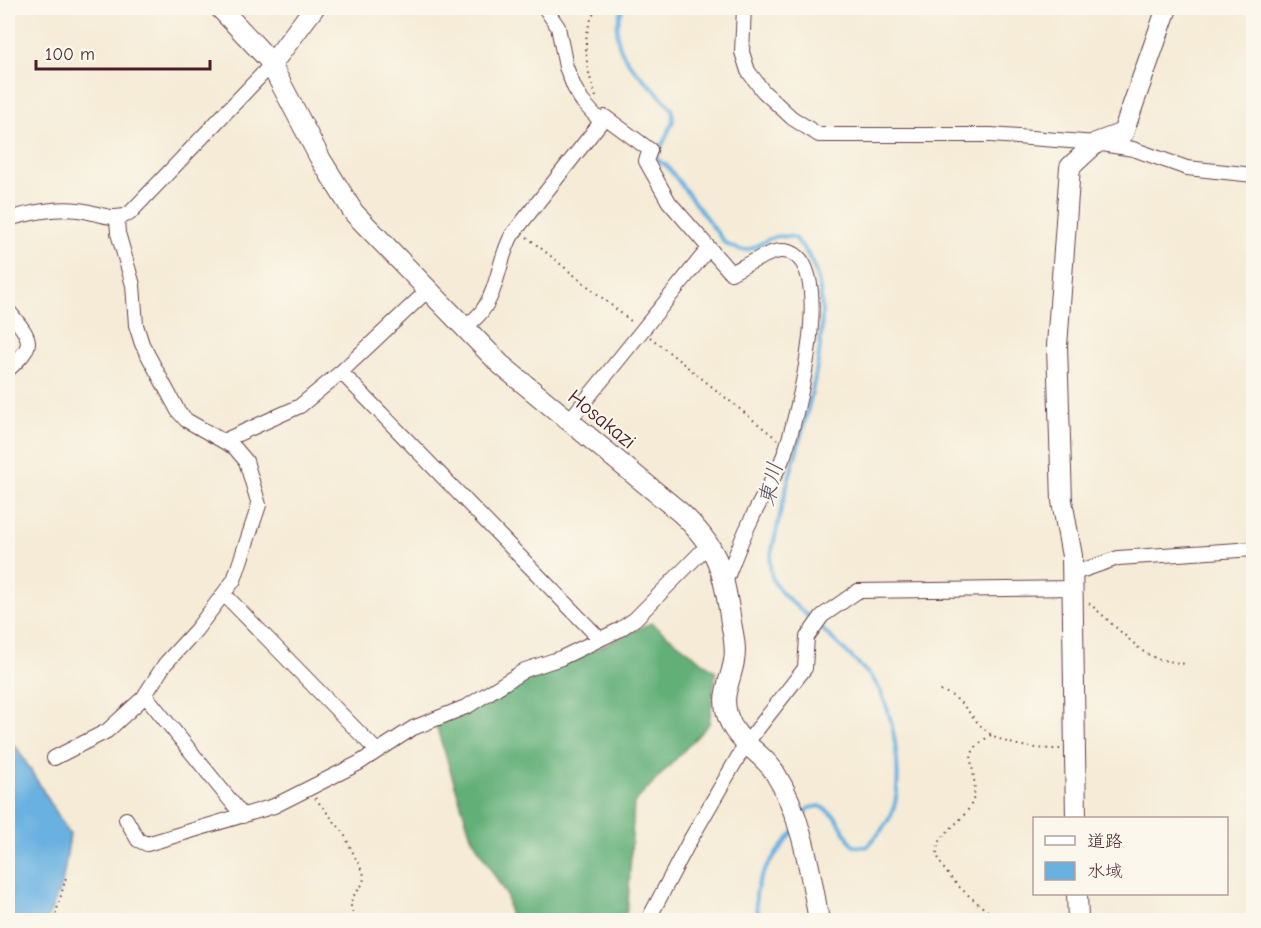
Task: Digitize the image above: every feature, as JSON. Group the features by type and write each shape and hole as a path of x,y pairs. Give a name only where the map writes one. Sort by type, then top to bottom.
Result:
{"main road":[{"name":"Hosakazi","path":"220,8 271,64 321,160 354,213 500,364 704,534 718,559 725,583 735,652 724,697 727,716 745,746 774,770 786,791 798,829 819,921"},
{"path":"271,64 314,8"},
{"path":"1076,817 1072,556 1062,501 1058,346 1070,166 1096,142 1123,133 1167,8"},
{"path":"1077,895 1078,920"}],"street":[{"path":"545,8 558,27 566,67 582,101 603,120 650,150 646,161 669,202 731,273 779,251 792,253 805,263 812,310 811,338 802,387 784,454 751,520 725,583"},
{"path":"744,8 742,52 748,71 763,91 792,118 819,135 992,135 1096,142 1133,149 1186,168 1254,175"},
{"path":"8,219 29,213 79,210 117,219 129,214 271,64"},
{"path":"465,328 485,305 512,235 603,120"},
{"path":"54,758 107,731 145,695 165,664 234,580 259,505 246,461 235,448 186,420 178,411 142,344 136,325 133,285 118,234 117,219"},
{"path":"568,422 709,248"},
{"path":"223,441 300,406 341,372 429,289"},
{"path":"8,310 26,334 28,344 26,353 8,370"},
{"path":"341,372 600,639"},
{"path":"126,819 138,840 147,844 274,806 377,751 414,728 468,706 525,670 561,658 635,619 709,544"},
{"path":"648,921 688,842 745,746 805,668 807,638 810,630 822,616 858,591 1072,585 1118,558 1254,549"},
{"path":"224,594 377,751"},
{"path":"145,695 243,816"}],"path":[{"path":"597,8 587,30 585,45 593,90 603,120"},
{"path":"1072,585 1115,630 1142,651 1157,659 1185,664"},
{"path":"940,691 954,696 991,735 1025,747 1075,749"},
{"path":"991,735 975,746 971,753 974,769 972,801 956,825 938,844 937,850 951,881 999,921"},
{"path":"306,790 332,816 360,863 364,882 351,897 350,906 356,921"},
{"path":"54,921 67,874"},
{"path":"1004,921 1254,920"}],"green space":[{"path":"651,623 716,672 709,724 634,803 628,905 624,920 510,920 507,896 471,836 436,725"}],"water":[{"path":"8,739 17,748 70,835 62,884 47,920 8,920"}],"waterway":[{"name":"東川","path":"623,8 618,24 618,38 622,51 629,63 672,109 673,121 656,159 667,166 725,243 745,250 774,237 794,237 808,255 819,283 822,315 820,351 770,562 771,574 777,587 813,621"},
{"name":"東川","path":"802,818 809,808 820,806 835,816 853,846 867,847 890,818 896,799 895,743 880,690 866,671 819,626"},
{"name":"東川","path":"760,920 756,907 759,883 770,862 793,832"}]}
